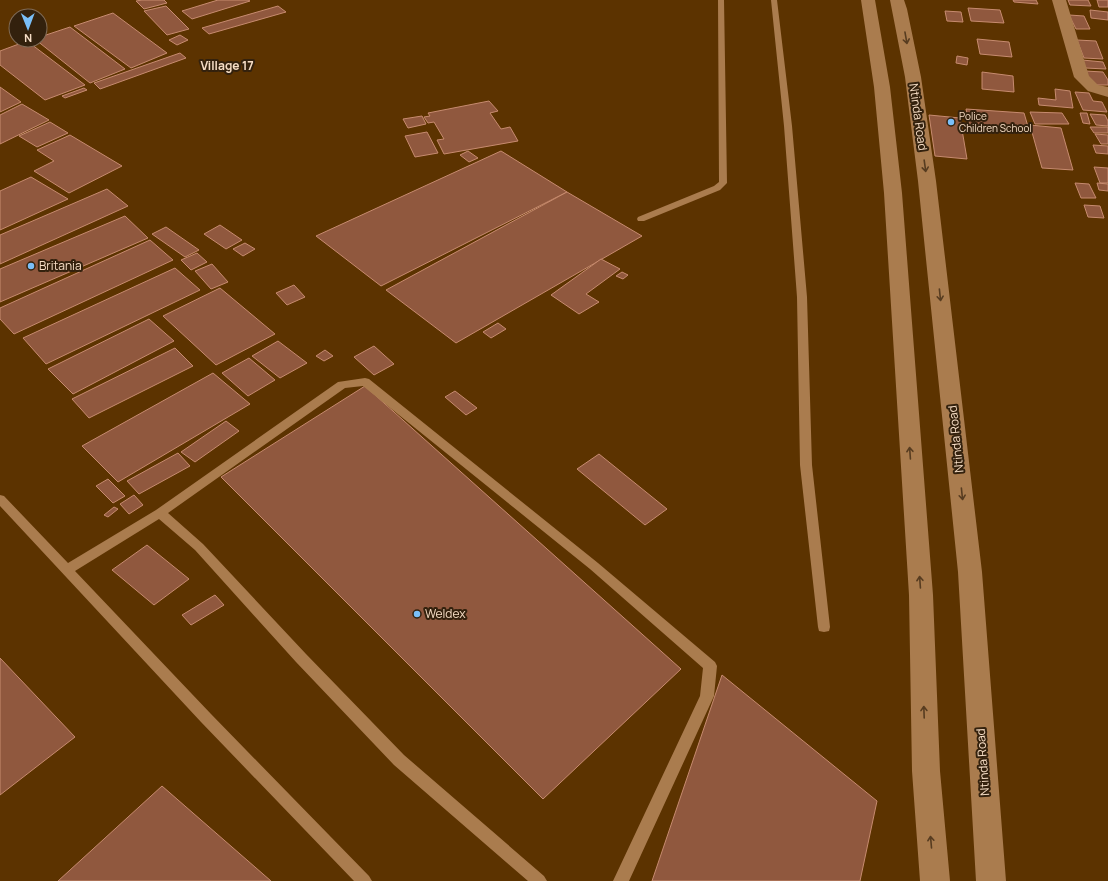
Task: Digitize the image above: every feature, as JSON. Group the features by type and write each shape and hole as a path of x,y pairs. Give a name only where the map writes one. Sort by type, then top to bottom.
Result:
{"main road":[{"path":"868,0 882,87 893,193 920,595 926,771 935,881"},
{"name":"Ntinda Road","path":"897,0 913,77 928,181 970,564 991,881"},
{"path":"1059,0 1082,77 1093,88 1108,92"}],"lane":[{"path":"641,219 717,188 723,183 721,0"},
{"path":"774,0 788,126 802,297 806,465 824,627"},
{"path":"66,570 160,513 342,385 365,382 372,386 594,566 710,666 707,696 621,881"},
{"path":"0,498 206,718 364,881"},
{"path":"160,513 199,547 301,658 399,760 540,881"}],"building":[{"path":"164,0 167,3 144,9 136,1"},
{"path":"218,0 250,1 192,19 182,11"},
{"path":"1013,0 1036,0 1038,4 1014,2"},
{"path":"1068,0 1088,0 1091,6 1070,5"},
{"path":"1097,0 1108,0 1108,7 1099,7"},
{"path":"166,6 189,29 167,35 144,11"},
{"path":"278,6 286,12 209,34 202,28"},
{"path":"968,8 1000,10 1004,23 971,21"},
{"path":"1090,10 1108,12 1108,20 1091,18"},
{"path":"945,11 961,12 963,22 947,21"},
{"path":"113,13 167,53 131,68 74,26"},
{"path":"1069,15 1084,16 1090,29 1076,29"},
{"path":"70,27 125,69 90,83 46,48 48,48 48,34"},
{"path":"180,35 188,40 177,45 169,40"},
{"path":"977,39 1009,42 1012,57 980,54"},
{"path":"1077,40 1096,41 1103,59 1084,58"},
{"path":"8,48 36,48 85,85 45,100 0,65 0,51"},
{"path":"180,53 186,58 100,89 94,83"},
{"path":"957,56 968,58 967,65 956,63"},
{"path":"1082,60 1103,62 1106,69 1085,68"},
{"path":"1085,71 1103,72 1108,80 1108,85 1093,85"},
{"path":"982,72 1013,76 1014,92 982,89"},
{"path":"0,87 21,102 0,112"},
{"path":"84,88 87,90 65,98 62,96"},
{"path":"1055,89 1070,91 1073,108 1039,105 1038,98 1056,100"},
{"path":"1075,92 1089,93 1093,101 1102,102 1107,112 1083,110"},
{"path":"489,101 498,111 490,113 501,129 510,127 518,141 444,154 437,140 444,139 434,122 428,123 424,117 430,116 428,113"},
{"path":"22,104 49,120 0,144 0,115"},
{"path":"966,109 1024,113 1029,130 970,126"},
{"path":"1030,112 1062,113 1069,124 1035,124"},
{"path":"1080,113 1087,113 1090,124 1083,123"},
{"path":"1090,114 1105,115 1108,121 1108,126 1096,125"},
{"path":"929,115 960,118 967,159 935,156"},
{"path":"422,116 426,124 408,128 403,119"},
{"path":"50,122 68,133 37,147 19,136"},
{"path":"1030,125 1061,128 1073,170 1042,168"},
{"path":"1090,127 1108,127 1108,133 1094,133"},
{"path":"427,132 438,153 415,157 405,136"},
{"path":"1095,134 1108,135 1108,144 1101,144"},
{"path":"70,135 122,166 69,193 34,171 54,161 37,150"},
{"path":"1093,145 1108,146 1108,154 1096,153"},
{"path":"468,151 478,158 469,162 460,155"},
{"path":"501,151 567,192 381,286 316,236"},
{"path":"1094,167 1108,168 1108,183 1100,183"},
{"path":"31,177 68,199 0,230 0,191"},
{"path":"1075,183 1089,184 1096,198 1081,198"},
{"path":"1097,183 1108,184 1108,191 1099,190"},
{"path":"107,189 128,206 0,264 0,235"},
{"path":"567,192 642,236 456,343 386,290"},
{"path":"1084,205 1100,206 1104,218 1088,217"},
{"path":"125,216 148,238 0,302 0,269"},
{"path":"220,225 242,240 226,249 204,234"},
{"path":"166,227 199,250 185,257 152,234"},
{"path":"150,240 173,260 14,334 0,319 0,308"},
{"path":"245,243 255,249 243,256 233,249"},
{"path":"197,253 207,262 191,270 181,260"},
{"path":"601,259 620,269 586,294 599,302 579,314 551,295"},
{"path":"212,264 228,282 211,289 195,271"},
{"path":"175,268 200,290 46,364 23,338"},
{"path":"622,272 628,275 623,279 616,276"},
{"path":"294,285 305,297 287,305 276,293"},
{"path":"220,288 275,334 216,365 163,316"},
{"path":"149,319 174,341 73,394 48,369"},
{"path":"498,323 506,329 491,338 483,332"},
{"path":"278,341 307,363 280,378 252,356"},
{"path":"374,346 394,364 374,375 354,357"},
{"path":"175,348 193,366 89,418 72,399"},
{"path":"325,350 333,356 324,361 316,356"},
{"path":"249,358 275,380 248,396 222,373"},
{"path":"213,373 250,404 118,482 82,446"},
{"path":"365,386 681,669 543,799 221,477"},
{"path":"455,391 477,408 466,415 445,397"},
{"path":"226,421 239,431 195,462 181,452"},
{"path":"178,453 190,466 139,494 127,481"},
{"path":"599,454 667,509 645,525 577,469"},
{"path":"108,479 125,496 113,503 96,486"},
{"path":"134,495 143,505 129,514 120,504"},
{"path":"114,507 118,509 108,517 104,515"},
{"path":"147,545 189,579 154,605 112,570"},
{"path":"215,595 224,605 191,625 182,615"},
{"path":"0,658 75,737 0,795"},
{"path":"722,675 877,801 860,881 652,881"},
{"path":"162,786 271,881 58,881"}],"place":[{"name":"Police Children School","path":"951,122"},
{"name":"Britania","path":"31,266"},
{"name":"Weldex","path":"417,614"}],"district":[{"name":"Village 17","path":"227,66"}]}
